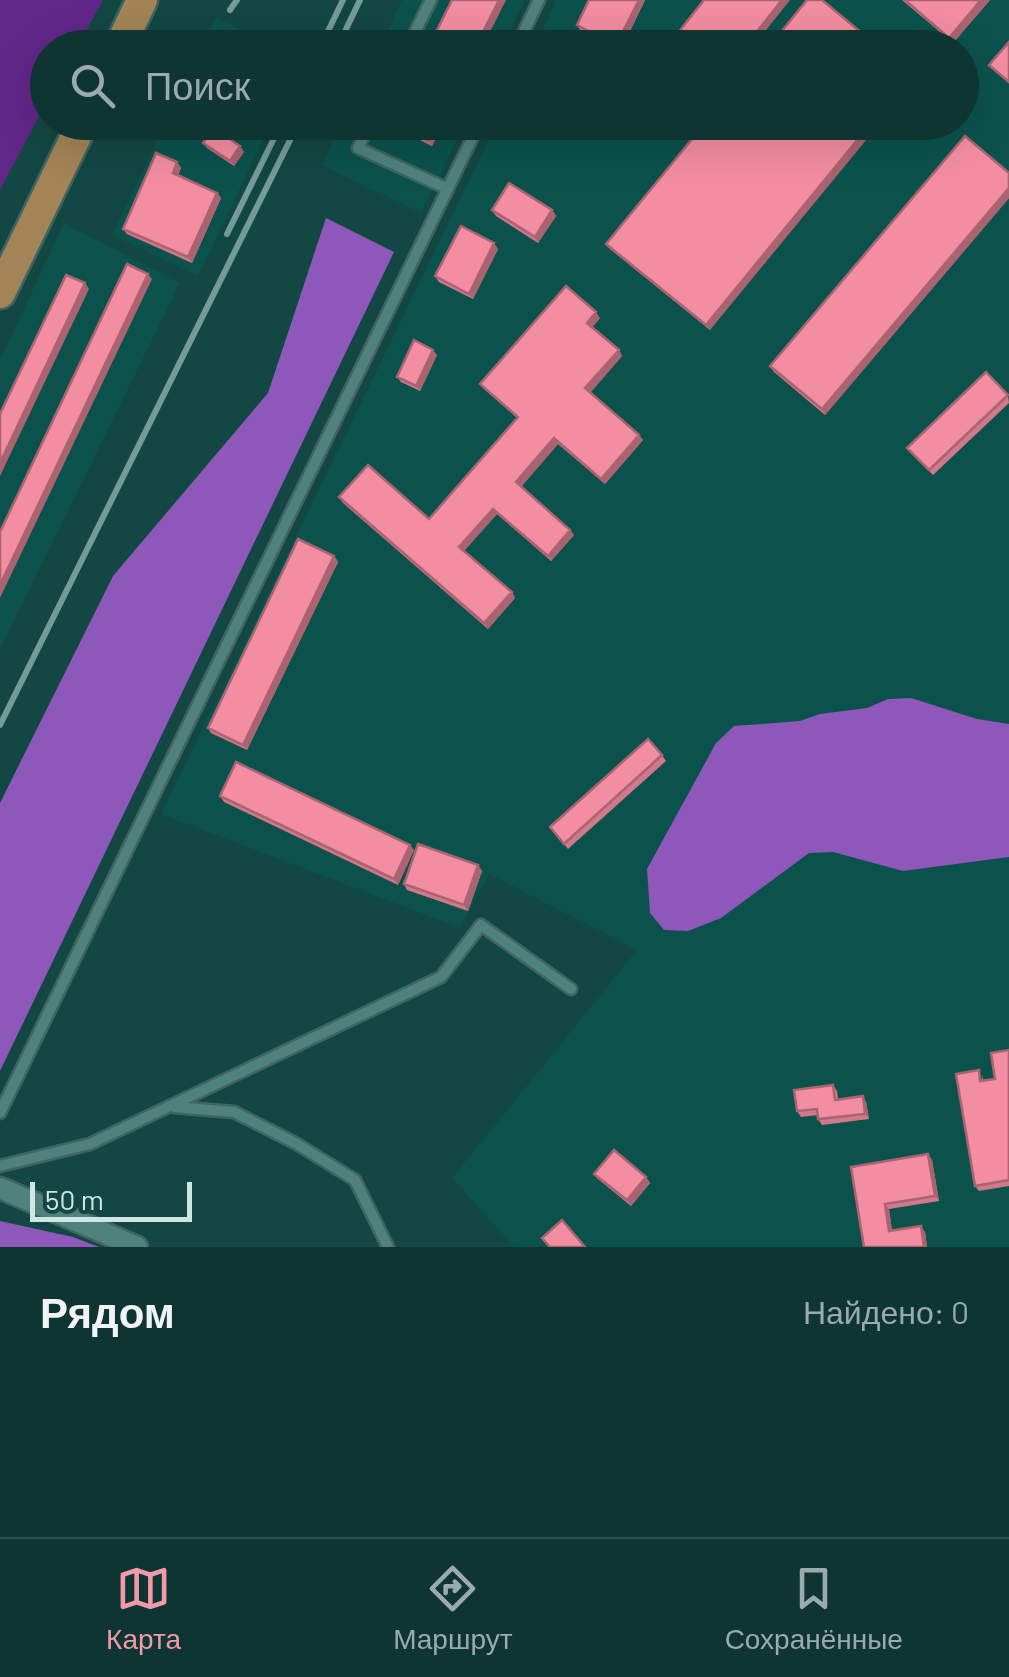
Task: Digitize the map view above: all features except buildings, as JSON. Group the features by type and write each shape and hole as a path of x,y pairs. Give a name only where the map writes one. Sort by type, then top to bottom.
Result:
{"highway":[{"path":"128,30 142,0"},
{"path":"0,293 73,140"}],"street":[{"path":"0,1188 137,1247"}],"lane":[{"path":"417,30 431,0"},
{"path":"525,30 539,0"},
{"path":"362,140 358,148 448,188"},
{"path":"0,1112 471,140"},
{"path":"0,1166 90,1144 441,976 485,920 571,989"},
{"path":"173,1107 234,1112 355,1180 388,1247"}],"shaded area":[{"path":"0,0 103,0 86,30 30,30 30,133 0,190"},
{"path":"402,0 525,0 510,30 388,30"},
{"path":"557,0 1009,0 1009,1247 514,1247 452,1178 637,950 489,874 460,928 161,814 489,140 979,140 979,30 542,30"},
{"path":"216,18 242,30 210,30"},
{"path":"158,140 263,140 198,276 112,235"},
{"path":"334,140 457,140 421,213 322,165"},
{"path":"326,218 394,252 0,1071 0,803 113,576 268,393"},
{"path":"64,223 180,283 0,649 0,360"},
{"path":"911,698 977,719 1009,724 1009,857 903,871 833,852 809,853 721,918 688,931 664,930 650,913 647,869 716,743 734,726 800,721 820,714 867,708 888,699"},
{"path":"0,1221 73,1237 99,1247 0,1247"}],"railway":[{"path":"230,10 237,0"},
{"path":"329,30 343,0"},
{"path":"346,30 360,0"},
{"path":"227,234 273,140"},
{"path":"0,725 290,140"}]}
